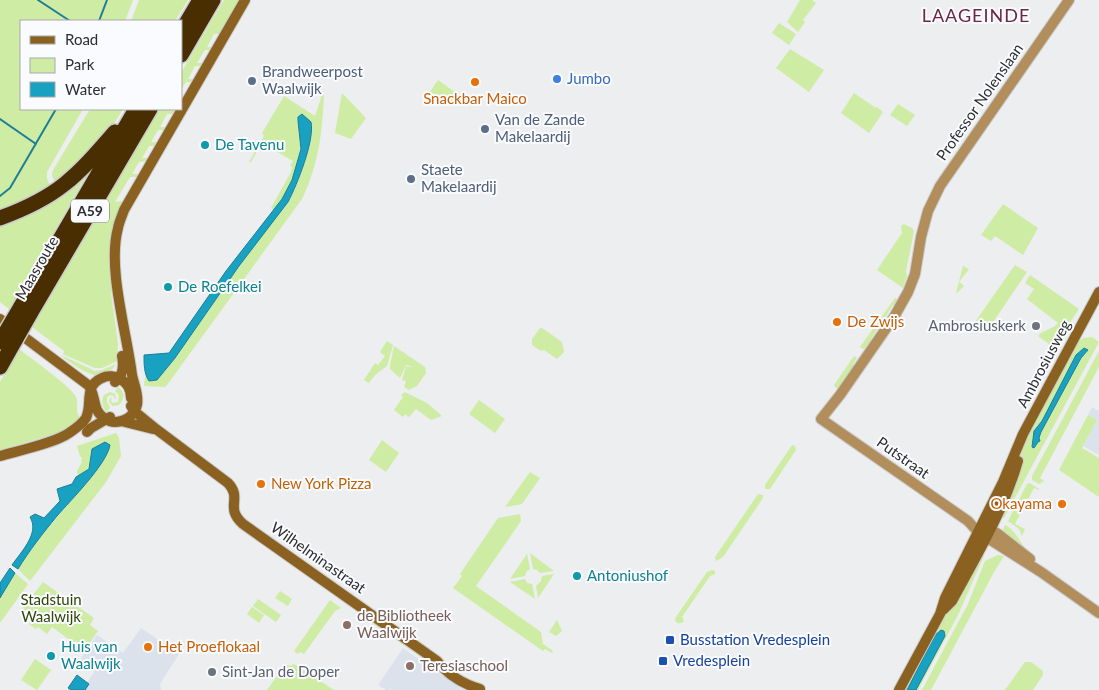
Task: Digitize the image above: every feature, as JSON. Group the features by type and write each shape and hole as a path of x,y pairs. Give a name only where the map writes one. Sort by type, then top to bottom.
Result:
{"highway":[{"path":"182,30 200,0"},
{"path":"182,53 214,0"},
{"name":"A59","path":"0,218 41,201 69,182 135,110"},
{"name":"Maasroute","path":"25,311 135,110"},
{"name":"Maasroute","path":"0,367 4,346 149,110"}],"main road":[{"path":"182,109 245,0"},
{"path":"113,420 129,417 134,406 136,390 126,340 115,262 117,229 124,210 182,110"},
{"name":"Ambrosiusweg","path":"899,690 940,614 952,601 984,531 1011,486 1019,458 1017,450 1023,434 1099,292"},
{"path":"0,319 78,376 98,380 115,377 125,383 130,390 134,406 149,419 156,430"},
{"path":"91,396 101,385 115,382 126,340"},
{"path":"78,376 80,384 91,396 97,411 113,420 156,430"},
{"path":"67,435 88,414 91,396 98,380"},
{"path":"0,456 67,435 78,435 87,432 113,420 134,406"},
{"name":"Wilhelminastraat","path":"156,430 228,483 233,489 236,498 233,511 243,524 437,661 443,669 465,684 480,690"}],"street":[{"name":"Professor Nolenslaan","path":"821,419 840,395 905,298 915,274 928,211 940,186 1069,0"},
{"name":"Putstraat","path":"821,419 1099,613"}],"shaded area":[{"path":"1092,407 1099,411 1099,455 1083,446 1097,420 1088,415"},
{"path":"141,628 179,654 160,684 161,690 82,690 94,672 80,660 97,635 123,653"},
{"name":"Teresiaschool","path":"403,648 463,690 386,690 378,685"}],"green space":[{"path":"0,0 133,0 125,20 20,20 20,110 82,110 47,172 49,189 0,213"},
{"path":"139,0 188,0 176,20 131,20"},
{"path":"224,0 241,0 221,34 214,34 207,47 213,47 212,50 205,50 197,63 204,63 203,66 195,66 188,79 195,79 193,82 186,82 182,88 182,71"},
{"path":"800,0 812,0 816,3 803,20 805,22 798,32 787,22"},
{"path":"779,23 796,34 789,45 772,33"},
{"path":"790,49 824,70 809,92 776,68"},
{"path":"438,80 459,95 452,106 430,92"},
{"path":"342,93 366,118 351,139 335,133"},
{"path":"854,93 883,112 869,133 841,113"},
{"path":"322,95 324,95 319,148 308,186 302,199 167,385 165,387 145,386 146,376 147,378 157,380 175,358 292,194 306,158 312,130 310,123 302,115 301,150 298,166 287,190 274,210 271,208 291,172 292,167 290,166 293,161 262,143 251,162 249,162 264,136 262,133 284,96 315,116"},
{"path":"898,104 915,115 907,126 890,115"},
{"path":"89,110 122,110 90,156 57,182 52,177 53,170"},
{"path":"159,110 176,111 175,114 167,114 160,127 167,127 165,130 158,130 151,142 158,142 156,146 149,146 142,158 149,158 147,161 139,162 132,174 139,174 137,177 130,177 115,202 123,201 114,221 110,241 113,272 111,293 118,344 117,361 102,368 95,368 63,354 64,351 32,327"},
{"path":"89,171 9,309 0,302 0,226 25,215 57,197 68,190"},
{"path":"1003,204 1038,228 1023,255 995,236 991,241 981,235"},
{"path":"904,224 914,231 906,271 907,276 903,288 877,270 902,233 901,226"},
{"path":"1015,265 1027,272 987,331 975,322"},
{"path":"963,266 969,269 959,282 964,286 956,294 956,293"},
{"path":"1030,275 1079,309 1053,347 1038,336 1058,323 1027,299 1034,289 1025,283"},
{"path":"895,298 899,300 898,304 893,305 871,339 872,343 866,349 860,347"},
{"path":"540,328 562,342 564,352 557,359 544,350 541,351 532,345 532,339"},
{"path":"1092,337 1099,342 1004,518 999,516 1013,486 1023,447 1029,433 1075,345 1083,338","holes":["1087,352 1081,358 1041,432 1038,442 1034,431 1042,421 1076,355"]},
{"path":"387,341 393,345 387,366 375,375 369,383 364,380 375,363 378,365 385,356 380,352"},
{"path":"394,346 425,367 426,373 417,386 409,390 404,387 406,381 402,380 406,366 411,366 406,365 400,378 390,369"},
{"path":"19,349 73,393 77,400 77,411 81,419 68,430 0,450 0,382"},
{"path":"1099,351 1099,367 1040,478 1044,481 1039,484 1032,480 1032,476"},
{"path":"61,355 95,371 116,364 102,375 95,375 87,373"},
{"path":"854,356 857,358 853,364 855,365 839,388 836,388 834,385"},
{"path":"118,387 123,393 123,398 119,405 113,406 109,400 112,397 111,401 113,403 118,402 119,395 115,391"},
{"path":"110,392 115,394 116,398 115,400 114,396 111,395 107,397 110,407 107,412 102,404 102,399 104,395"},
{"path":"405,392 427,403 442,416 431,420 416,409 409,417 405,414 403,417 394,410 403,397 401,395"},
{"path":"479,400 505,419 495,433 469,414"},
{"path":"1088,415 1097,420 1082,448 1099,458 1099,497 1059,470"},
{"path":"116,433 119,438 121,456 106,482 30,581 18,569 28,553 99,466 109,450 105,443 96,449 93,453 89,469 78,476 77,471 82,458 77,446"},
{"path":"382,440 399,453 386,472 369,460"},
{"path":"792,445 795,446 796,450 770,489 765,489 765,485"},
{"path":"530,472 540,478 522,504 505,507"},
{"path":"1030,483 1039,490 1034,488 1015,524 1025,529 1022,536 1019,529 1008,521 1027,484"},
{"path":"758,494 763,495 763,498 723,557 716,561 715,557"},
{"path":"520,514 521,521 476,586 541,632 543,644 553,651 552,653 545,649 543,651 453,588 462,576 460,574 498,518"},
{"path":"1005,525 1012,530 1029,552 1002,531"},
{"path":"530,553 554,571 540,573 533,569"},
{"path":"527,554 530,569 526,572 525,576 510,579"},
{"path":"981,555 984,556 958,615 918,690 916,690 945,636 944,631 938,631 935,635 907,690 903,690 942,618"},
{"path":"998,555 1004,556 931,690 922,690 968,604 985,561"},
{"path":"715,571 715,574 710,576 682,617 684,621 677,623 676,617 707,572"},
{"path":"15,573 28,584 0,623 0,598"},
{"path":"554,574 538,598 536,586 541,581 542,576"},
{"path":"525,579 527,583 532,584 535,599 510,582"},
{"name":"Stadstuin Waalwijk","path":"43,582 94,618 90,625 98,631 86,648 76,641 74,643 52,627 47,634 38,627 36,629 29,624 34,616 23,608"},
{"path":"280,591 292,599 288,606 275,598"},
{"path":"258,599 281,615 276,622 253,606"},
{"path":"330,600 341,608 335,611 304,654 300,652 298,654 294,651"},
{"path":"252,607 264,615 259,623 247,614"},
{"path":"369,619 436,666 368,620"},
{"path":"557,620 562,631 556,636 549,632"},
{"path":"35,659 51,670 37,690 21,680"},
{"path":"1025,662 1031,662 1043,671 1043,675 1033,690 1005,690"},
{"path":"293,664 334,690 267,690 284,666 291,666"}],"water":[{"path":"302,114 311,122 312,130 308,151 288,202 239,266 175,358 157,380 149,381 145,372 144,355 169,353 226,271 282,199 292,180 301,149 298,117"},
{"path":"1084,348 1088,350 1081,358 1041,432 1040,441 1034,448 1032,447 1034,431 1042,421 1076,355"},
{"path":"105,442 110,445 95,472 57,516 18,569 12,565 31,536 33,529 30,517 35,514 44,518 60,501 57,489 72,484 76,477 89,469 92,449"},
{"path":"10,568 15,573 0,598 0,583"},
{"path":"941,630 944,631 945,636 916,690 907,690 935,635"},
{"path":"77,675 89,684 85,690 71,690 68,688"}],"waterway":[{"path":"38,0 68,20"},
{"path":"99,20 107,0"},
{"path":"0,196 10,188 55,110"},
{"path":"0,119 36,144"}],"place":[{"name":"Jumbo","path":"557,79"},
{"name":"Brandweerpost Waalwijk","path":"252,81"},
{"name":"Snackbar Maico","path":"475,82"},
{"name":"Van de Zande Makelaardij","path":"485,129"},
{"name":"De Tavenu","path":"205,145"},
{"name":"Staete Makelaardij","path":"411,179"},
{"name":"De Roefelkei","path":"168,287"},
{"name":"De Zwijs","path":"837,322"},
{"name":"Ambrosiuskerk","path":"1036,326"},
{"name":"New York Pizza","path":"261,484"},
{"name":"Okayama","path":"1062,504"},
{"name":"Antoniushof","path":"577,576"},
{"name":"de Bibliotheek Waalwijk","path":"347,625"},
{"name":"Busstation Vredesplein","path":"670,640"},
{"name":"Het Proeflokaal","path":"148,647"},
{"name":"Huis van Waalwijk","path":"51,656"},
{"name":"Vredesplein","path":"663,661"},
{"name":"Teresiaschool","path":"410,666"},
{"name":"Sint-Jan de Doper","path":"212,672"}],"district":[{"name":"LAAGEINDE","path":"976,16"}]}
